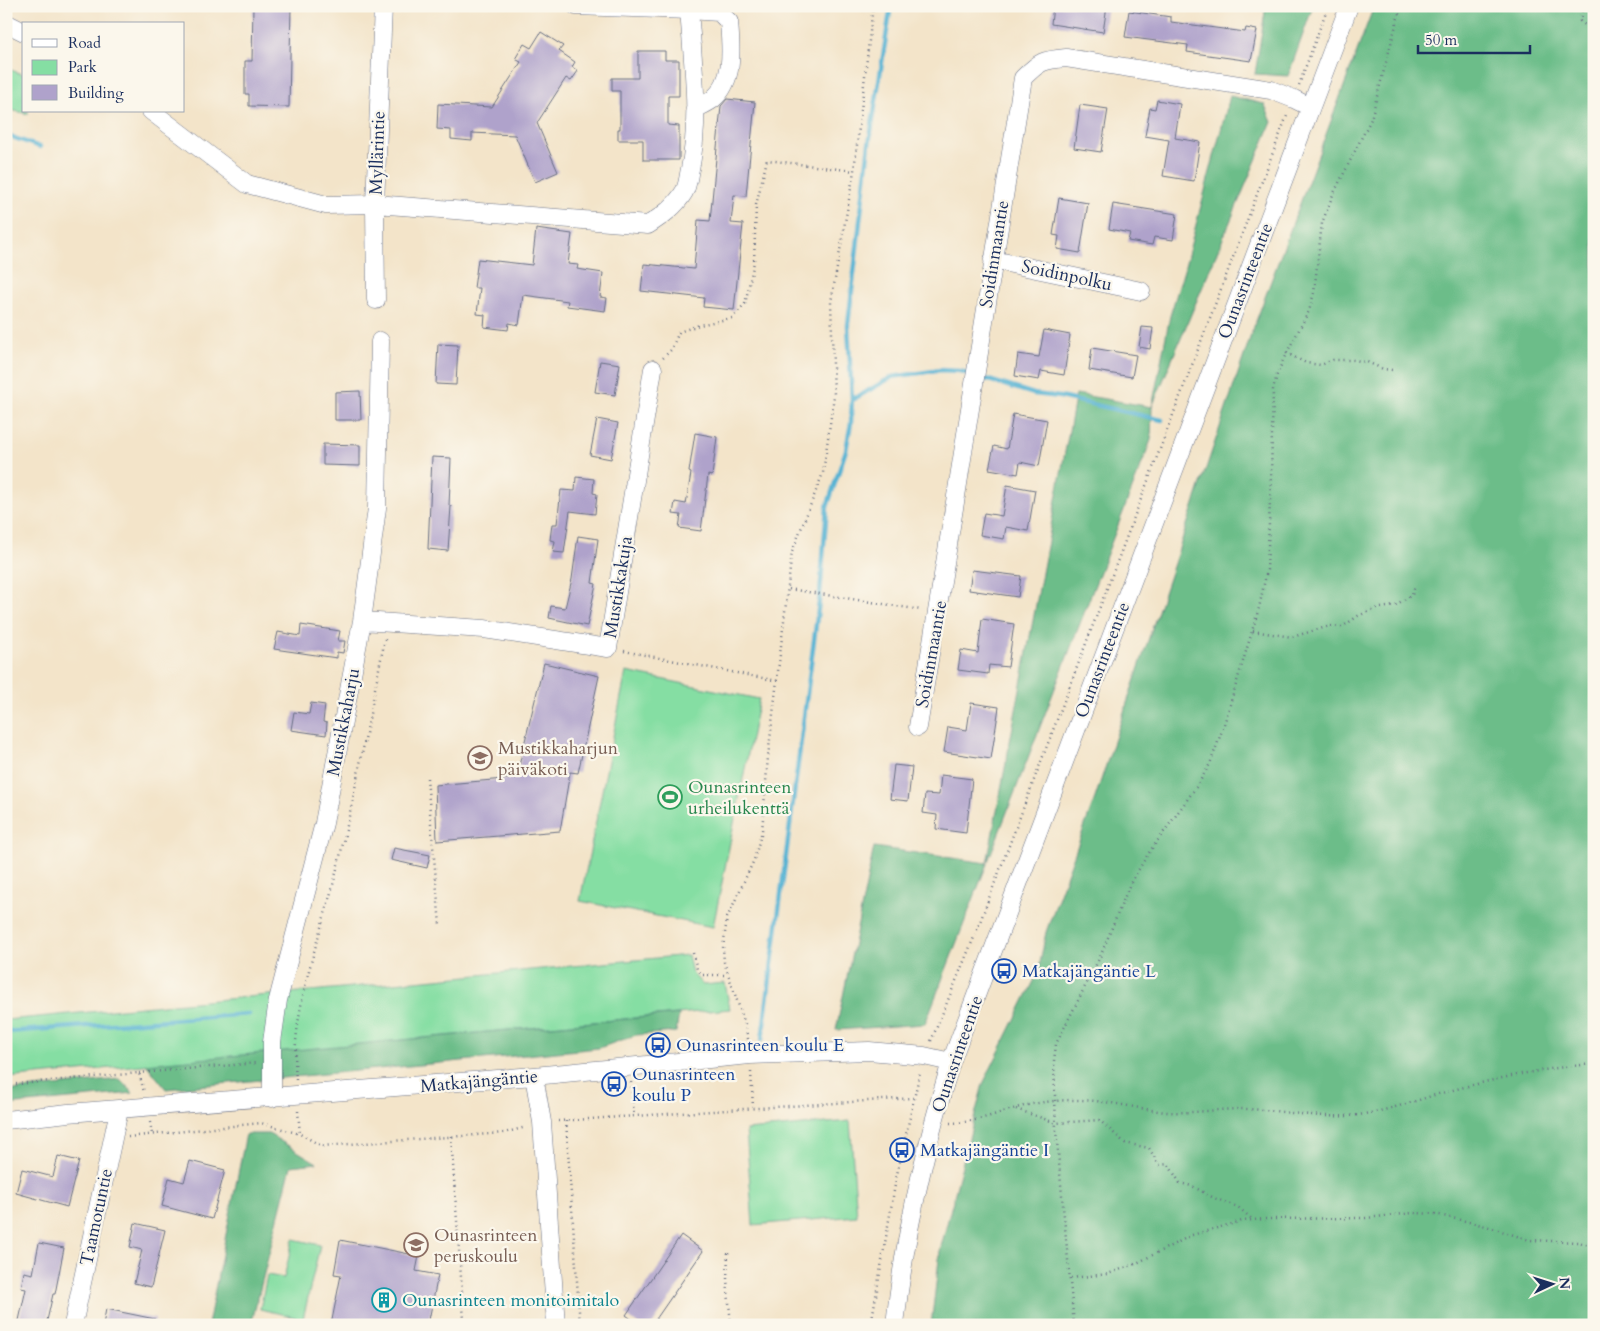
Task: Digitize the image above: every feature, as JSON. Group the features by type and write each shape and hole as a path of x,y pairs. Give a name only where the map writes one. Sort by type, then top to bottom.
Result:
{"street":[{"name":"Myllärintie","path":"376,300 375,204 383,6"},
{"path":"576,6 719,12 729,22 730,70 722,90 712,100 696,109"},
{"name":"Ounasrinteentie","path":"895,1325 912,1216 924,1155 951,1062 1349,6"},
{"path":"152,112 247,184 326,204 375,204 648,225 663,216 675,205 685,190 693,158 696,109 689,10"},
{"path":"6,23 22,31"},
{"name":"Soidinmaantie","path":"918,727 938,612 992,260 1023,78 1034,66 1046,60 1066,58 1271,90 1310,107"},
{"name":"Soidinpolku","path":"992,260 1141,291"},
{"name":"Mustikkaharju","path":"272,1098 272,1042 278,1000 324,823 362,621 378,508 380,340"},
{"name":"Mustikkakuja","path":"362,621 484,628 608,648 653,369"},
{"name":"Matkajängäntie","path":"6,1120 68,1113 534,1076 750,1055 855,1050 924,1056 951,1062"},
{"path":"534,1076 542,1122 556,1325"},
{"name":"Taamotuntie","path":"73,1325 119,1110"}],"path":[{"path":"753,1108 750,1055 745,1024 728,975 723,948 727,918 754,860 762,831 768,757 792,552 823,473 834,396 831,302 854,171 873,6"},
{"path":"871,1325 883,1246 896,1179 924,1056 975,935 1328,6"},
{"path":"1074,1325 1056,1123 1054,1061 1056,1044 1100,957 1130,884 1148,854 1197,786 1210,764 1229,710 1253,631 1267,570 1272,477 1273,390 1286,353 1309,311 1314,293 1322,223 1332,197 1371,119 1401,6"},
{"path":"1583,6 1580,22 1594,32"},
{"path":"653,369 671,350 679,332 698,325 732,318 745,304 754,262 756,205 767,160 854,171"},
{"path":"1286,353 1306,363 1321,365 1333,360 1353,360 1393,370"},
{"path":"1253,631 1292,637 1330,626 1342,627 1358,616 1374,609 1394,606 1403,601 1412,595 1415,586"},
{"path":"788,589 938,612"},
{"path":"300,1134 294,1059 306,981 338,864 388,621"},
{"path":"608,648 778,681"},
{"path":"427,778 440,925"},
{"path":"693,954 697,969 703,975 728,975"},
{"path":"6,1084 272,1062"},
{"path":"934,1122 953,1123 977,1120 1014,1108 1076,1100 1102,1101 1181,1113 1242,1109 1334,1117 1382,1111 1536,1070 1594,1064"},
{"path":"112,1139 152,1135 139,1073"},
{"path":"631,1082 634,1116"},
{"path":"1014,1108 1056,1123 1099,1120 1125,1143 1149,1148 1159,1165 1168,1164 1180,1183 1192,1186 1214,1198 1238,1207 1253,1220"},
{"path":"566,1121 580,1325"},
{"path":"451,1136 464,1320"},
{"path":"1071,1278 1108,1274 1135,1264 1192,1235 1218,1227 1253,1220 1366,1218 1414,1213 1435,1214 1486,1226 1529,1240 1578,1242 1594,1246"},
{"path":"728,1253 727,1279 731,1325"}],"green space":[{"path":"1266,6 1313,6 1288,76 1255,74"},
{"path":"1374,6 1594,6 1594,1325 931,1325 940,1251 983,1084 1038,973 1046,932 1095,798 1252,332"},
{"path":"6,68 22,74 22,112 28,112 28,114 6,109"},
{"path":"1230,96 1264,104 1272,122 1152,407 1170,316"},
{"path":"1076,394 1152,407 1151,440 925,1024 836,1030 874,847 987,863"},
{"name":"Ounasrinteen urheilukenttä","path":"626,672 759,699 713,927 580,901"},
{"path":"688,955 692,973 703,985 725,983 730,1009 6,1078 6,1020"},
{"path":"679,1014 676,1032 636,1035 599,1048 166,1089 146,1064"},
{"path":"120,1079 133,1093 6,1105 6,1091"},
{"path":"850,1121 857,1216 753,1225 746,1130"},
{"path":"246,1134 269,1134 317,1163 291,1166 251,1325 208,1325"},
{"path":"293,1239 320,1245 303,1319 260,1309 267,1275 284,1278"}],"building":[{"path":"253,6 291,6 289,107 249,106 249,94 245,94 245,61 252,61"},
{"path":"1053,6 1107,6 1103,32 1051,24"},
{"path":"1129,11 1171,17 1171,22 1245,32 1246,28 1257,30 1251,61 1187,52 1188,45 1125,37"},
{"path":"541,32 563,46 559,51 575,62 572,67 578,71 571,81 566,78 537,123 558,172 535,182 515,135 472,133 472,141 451,139 451,130 437,129 438,104 492,107 521,62 515,59 524,44 531,48"},
{"path":"638,51 665,51 665,60 679,60 679,96 668,96 668,125 679,126 679,160 643,160 643,140 618,140 618,129 620,129 620,91 612,91 612,78 638,78"},
{"path":"727,99 755,102 746,196 734,195 731,223 743,224 734,310 703,307 704,298 641,291 644,264 694,269 698,220 710,221 721,106"},
{"path":"1157,100 1180,104 1175,138 1200,142 1194,181 1163,176 1169,140 1145,136 1150,108 1155,109"},
{"path":"1080,105 1108,109 1101,152 1074,148"},
{"path":"1059,198 1088,203 1080,253 1057,249 1059,236 1053,235"},
{"path":"1113,204 1177,214 1173,240 1154,237 1152,245 1128,241 1130,233 1109,229"},
{"path":"536,229 572,234 568,264 578,265 577,269 603,273 600,297 607,298 605,311 567,306 568,301 523,295 519,325 509,323 508,330 484,327 485,315 477,314 480,288 474,288 478,259 532,265"},
{"path":"1142,327 1153,328 1150,349 1139,347"},
{"path":"1044,330 1070,335 1064,375 1041,371 1039,380 1015,376 1018,354 1039,357"},
{"path":"438,344 458,345 456,385 436,384"},
{"path":"1092,348 1136,355 1132,377 1089,370"},
{"path":"600,361 620,364 615,395 595,392"},
{"path":"360,391 361,420 335,420 335,392"},
{"path":"1013,414 1047,420 1039,466 1020,462 1018,474 989,469 994,446 1007,449"},
{"path":"597,419 618,423 611,459 590,455"},
{"path":"695,433 717,437 712,476 708,475 701,531 679,528 681,515 673,514 675,502 686,504"},
{"path":"323,444 360,445 360,466 323,465"},
{"path":"432,457 451,458 449,506 451,506 448,551 428,549"},
{"path":"576,477 594,479 593,493 597,494 595,514 570,511 564,553 553,552 555,541 550,540 552,524 557,524 561,490 575,491"},
{"path":"1007,485 1035,490 1028,531 1006,527 1004,539 980,535 984,513 1002,516"},
{"path":"578,536 598,539 592,583 596,584 587,626 549,618 551,606 565,608 572,579"},
{"path":"972,570 1021,576 1018,597 969,590"},
{"path":"982,619 1014,624 1008,667 989,665 988,674 958,670 961,650 978,653"},
{"path":"301,625 340,631 338,641 345,641 343,653 337,652 337,658 274,649 278,632 300,636"},
{"path":"544,663 599,676 578,773 570,772 560,831 437,841 435,785 516,778"},
{"path":"311,703 325,705 323,722 327,723 326,735 291,730 294,712 309,714"},
{"path":"971,703 999,707 991,759 944,752 948,727 967,730"},
{"path":"894,765 912,767 908,801 890,799"},
{"path":"941,775 972,779 966,833 936,829 937,815 923,813 925,794 939,795"},
{"path":"394,848 430,855 427,868 391,860"},
{"path":"58,1156 79,1161 67,1207 16,1193 22,1169 53,1177"},
{"path":"190,1161 225,1170 212,1219 162,1206 169,1178 184,1182"},
{"path":"135,1223 165,1230 151,1287 134,1283 142,1250 130,1247"},
{"path":"681,1235 703,1251 652,1325 639,1325 626,1315"},
{"name":"Ounasrinteen monitoimitalo","path":"340,1240 419,1256 416,1271 438,1275 428,1325 331,1325 341,1275 334,1274"},
{"path":"39,1243 64,1248 55,1294 53,1294 46,1325 18,1325 26,1289 21,1288 24,1272 33,1274"},
{"path":"106,1309 155,1319 154,1325 103,1325"}],"waterway":[{"path":"762,1040 820,594 827,507 846,450 851,423 852,400 848,325 869,144 891,6"},
{"path":"6,135 40,147"},
{"path":"852,400 892,377 940,370 960,371 972,375"},
{"path":"979,377 1034,394 1060,397 1162,420"},
{"path":"6,1032 249,1014"}],"place":[{"name":"Mustikkaharjun päiväkoti","path":"480,758"},
{"name":"Ounasrinteen urheilukenttä","path":"670,797"},
{"name":"Matkajängäntie L","path":"1004,971"},
{"name":"Ounasrinteen koulu E","path":"658,1045"},
{"name":"Ounasrinteen koulu P","path":"614,1084"},
{"name":"Matkajängäntie I","path":"902,1150"},
{"name":"Ounasrinteen peruskoulu","path":"416,1245"},
{"name":"Ounasrinteen monitoimitalo","path":"384,1300"}]}
